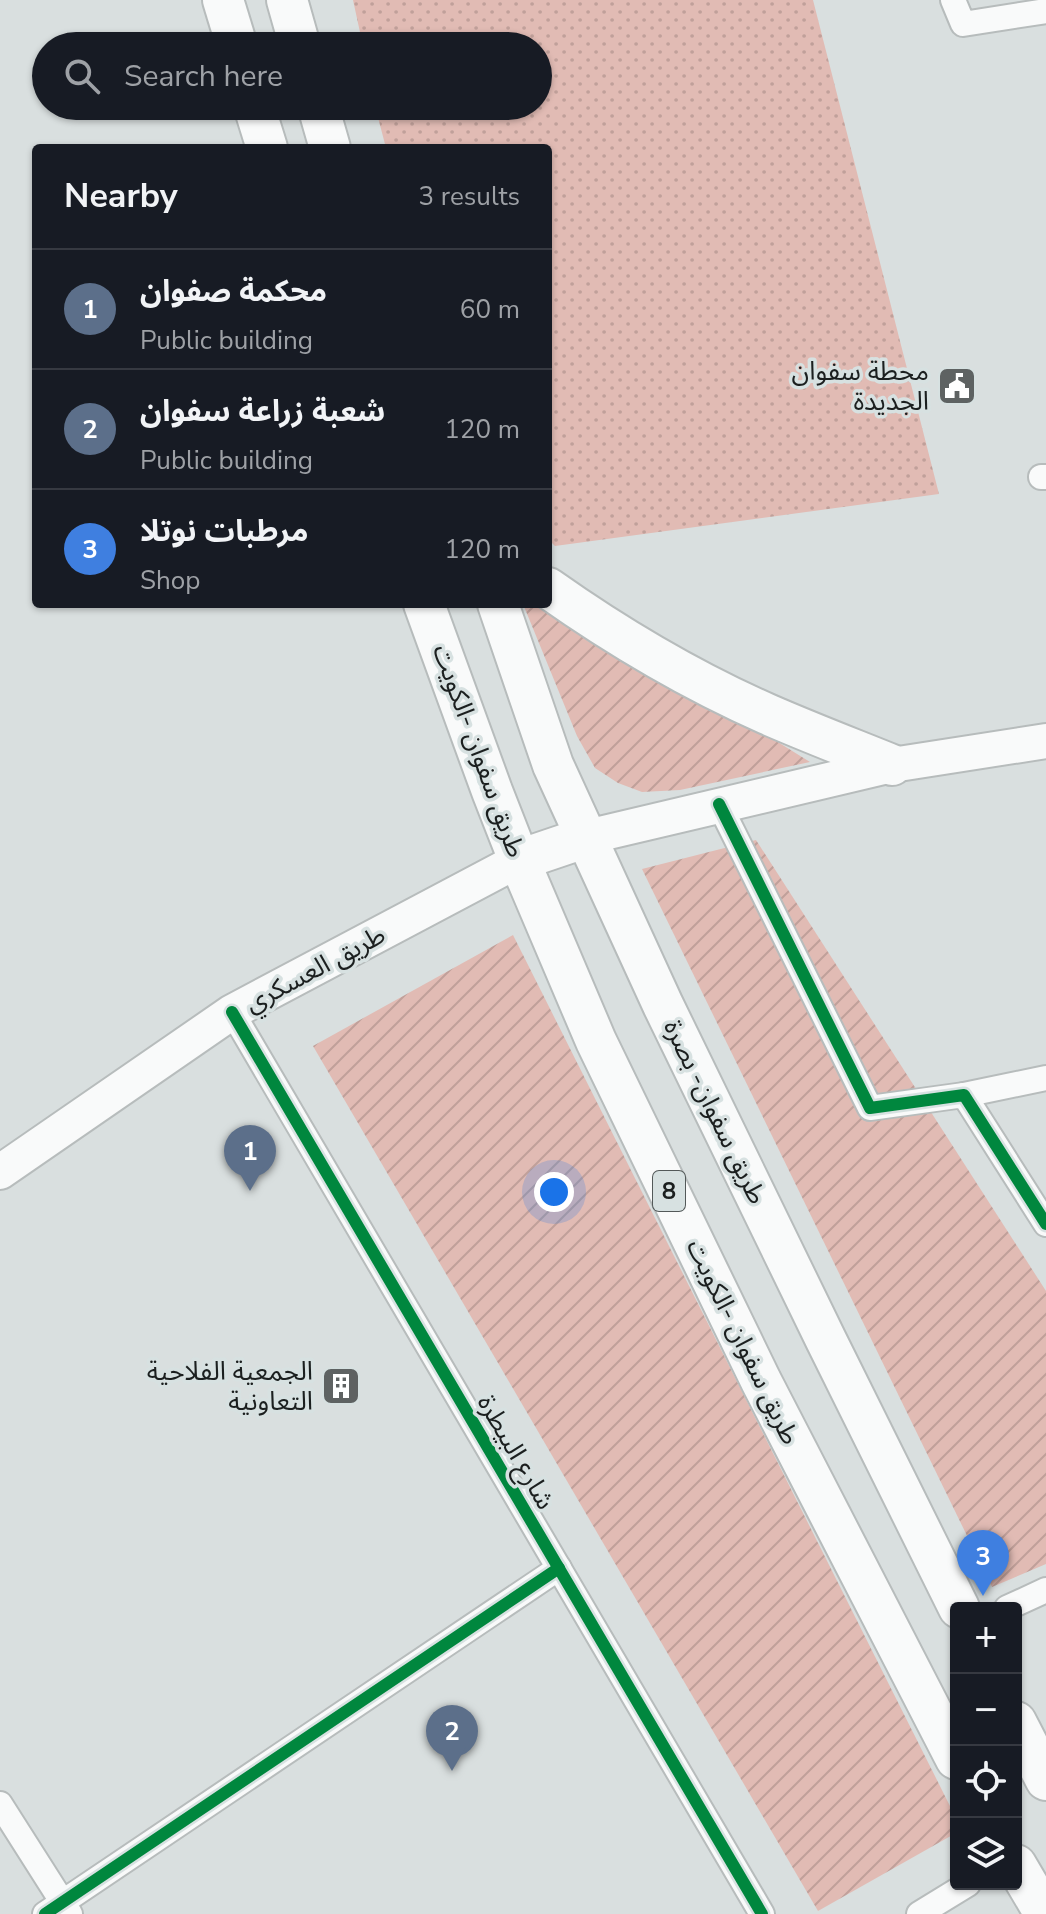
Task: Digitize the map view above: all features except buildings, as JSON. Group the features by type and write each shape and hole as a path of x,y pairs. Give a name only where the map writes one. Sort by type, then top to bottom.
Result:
{"highway":[{"path":"223,0 233,32"},
{"path":"287,0 296,32"},
{"path":"258,120 266,144"},
{"path":"322,120 329,144"},
{"path":"552,591 682,672 765,713 892,765"},
{"name":"طريق سفوان -الكويت","path":"425,608 519,860 596,1041 761,1381 950,1747"},
{"name":"طريق سفوان- بصرة","path":"499,608 553,765 663,1005 956,1602"},
{"path":"519,860 587,837"},
{"path":"1022,1734 1046,1780"},
{"path":"1022,1875 1045,1914"}],"main road":[{"path":"587,837 892,765 1046,741"},
{"name":"طريق العسكري","path":"0,1172 232,1012 519,860"}],"street":[{"path":"953,0 963,24 1046,11"},
{"path":"719,804 870,1108 964,1095 1046,1078"},
{"name":"شارع البيطرة","path":"232,1012 762,1914"},
{"path":"964,1095 1046,1224"},
{"path":"0,1804 59,1910 559,1568"},
{"path":"1020,1602 1046,1590"},
{"path":"919,1914 958,1890"}],"shaded area":[{"path":"353,0 813,0 939,494 555,546 552,543 552,144 385,144 379,120 552,120 552,32 360,32"},
{"path":"552,601 810,762 680,790 642,792 618,783 595,768 577,736 525,608 552,608"},
{"path":"756,840 1046,1291 1046,1564 992,1587 642,869"},
{"path":"513,935 950,1806 950,1836 818,1911 313,1046"}],"cycle path":[{"path":"719,804 870,1108 964,1095 1046,1224"},
{"path":"232,1012 762,1914"},
{"path":"45,1914 559,1568"}],"place":[{"name":"محطة سفوان الجديدة","path":"957,386"},
{"name":"محكمة صفوان","path":"250,1191"},
{"name":"الجمعية الفلاحية التعاونية","path":"341,1386"},
{"name":"مرطبات نوتلا","path":"983,1596"},
{"name":"شعبة زراعة سفوان","path":"452,1771"}]}
